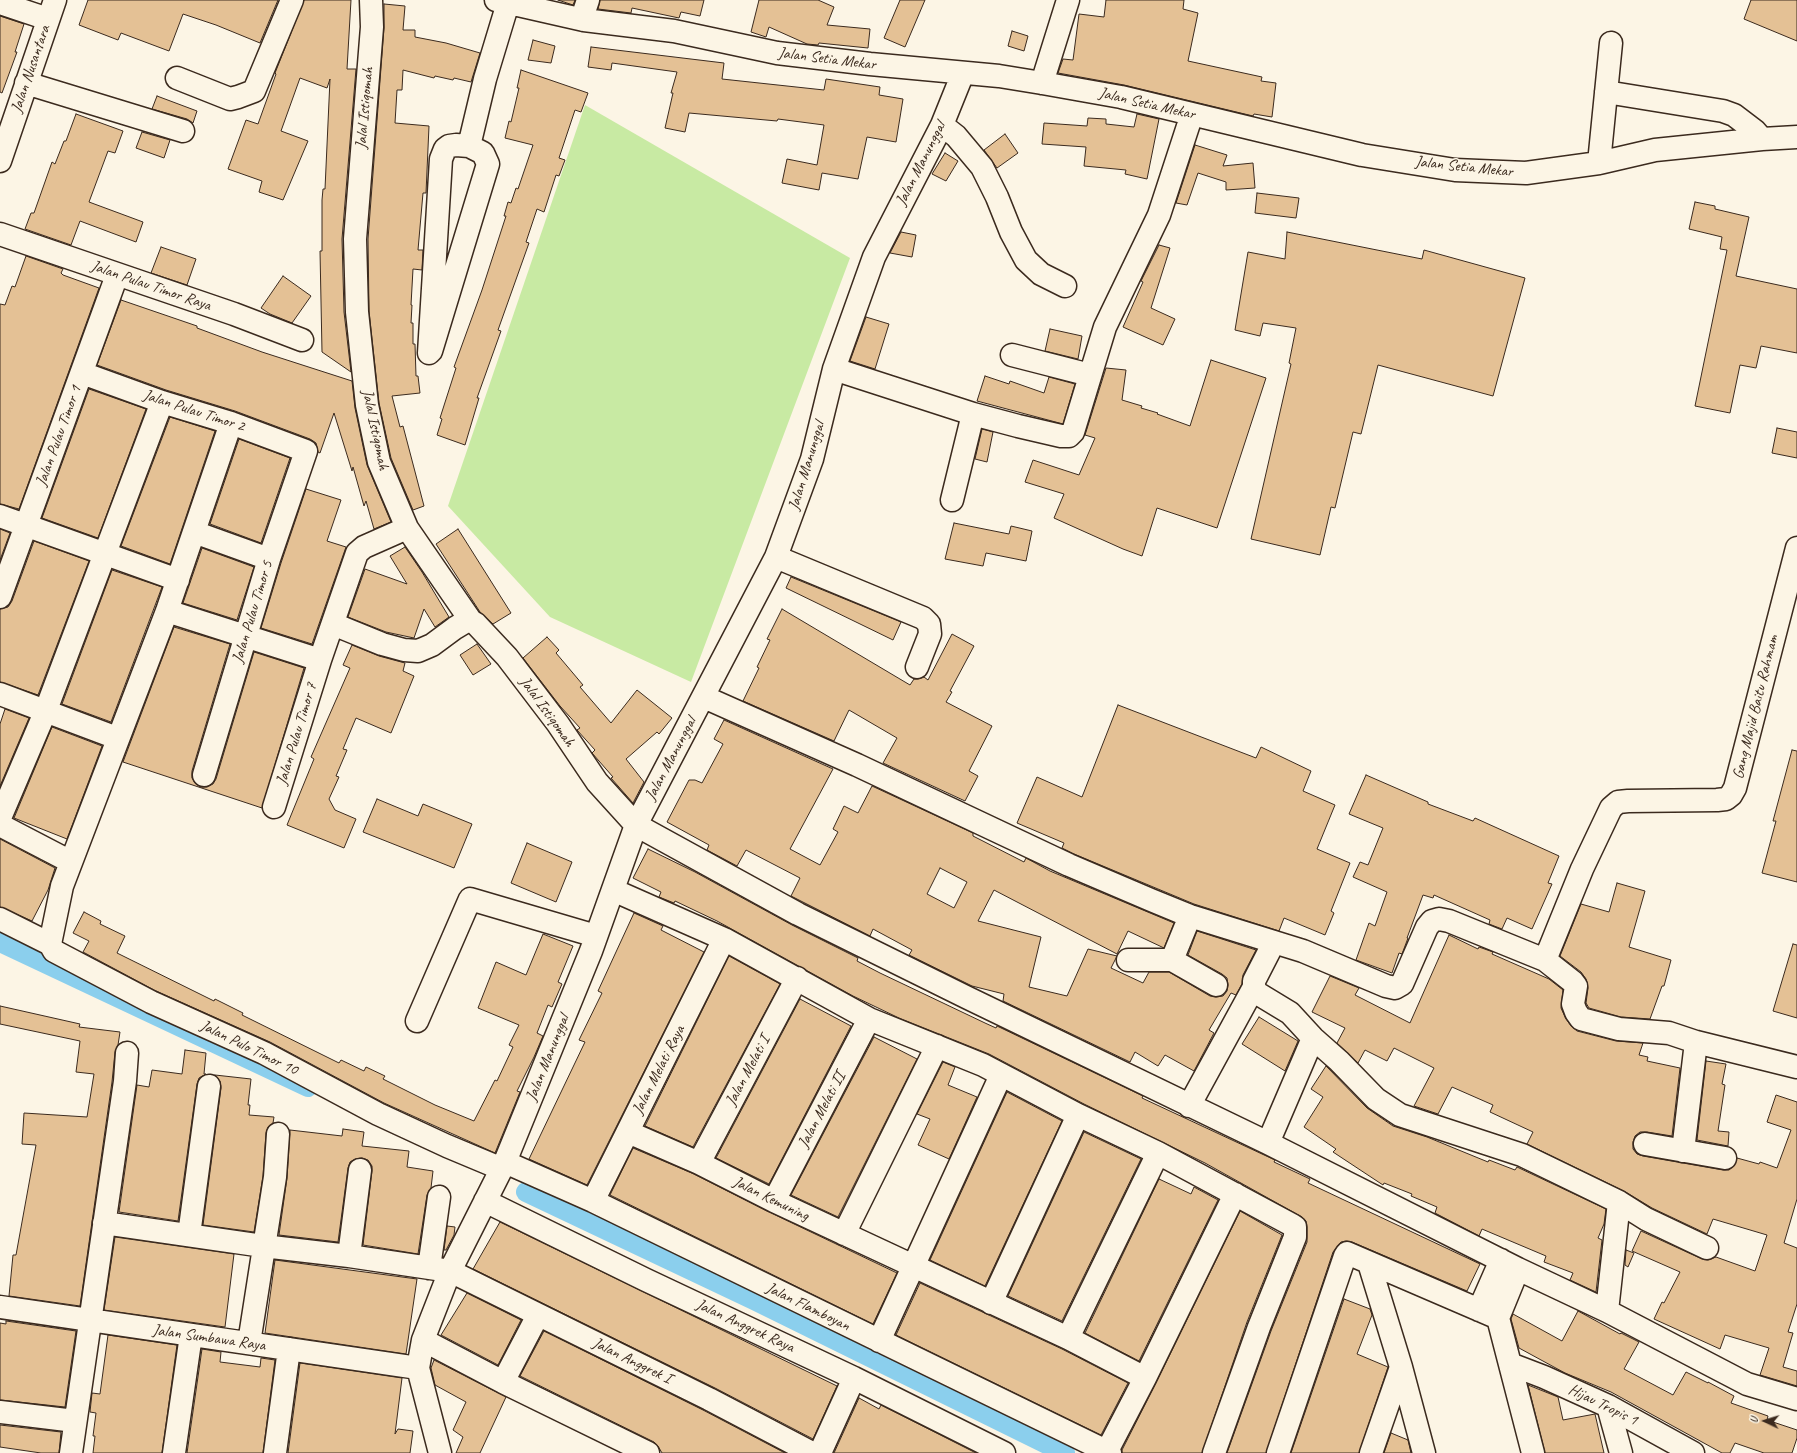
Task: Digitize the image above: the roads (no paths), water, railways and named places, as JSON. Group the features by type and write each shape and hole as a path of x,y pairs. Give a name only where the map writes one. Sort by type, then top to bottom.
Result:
{"street":[{"path":"177,78 230,99 254,90 292,0"},
{"name":"Jalal Istiqomah","path":"371,0 372,27 355,239 357,312 367,405 379,462 407,528 471,621 476,624 507,657 558,724 597,782 636,825 798,914 1189,1106 1268,1143 1509,1264 1607,1311 1747,1384 1797,1399"},
{"path":"1042,83 1068,0"},
{"path":"469,146 502,2"},
{"name":"Jalan Setia Mekar","path":"502,2 586,10 777,53 870,64 999,76 1042,83 1121,97 1362,155 1455,170 1526,173 1599,163 1655,150 1797,137"},
{"path":"0,3 52,10"},
{"name":"Jalan Nusantara","path":"0,161 52,10"},
{"path":"1599,163 1611,43"},
{"name":"Jalan Manunggal","path":"440,1453 418,1368 423,1340 450,1271 496,1179 563,1023 636,825 776,557 812,460 834,370 874,257 942,124 963,73"},
{"path":"26,83 183,131"},
{"path":"1606,92 1724,111 1734,115 1755,130 1762,139"},
{"path":"834,370 973,414 1018,426 1069,436 1073,432 1105,327 1159,215 1192,114"},
{"path":"942,124 956,136 982,167 997,197 1011,232 1026,260 1041,274 1065,286"},
{"path":"449,146 469,146 483,153 488,164 431,351 429,353 441,159 444,149 449,146"},
{"name":"Jalan Pulau Timor Raya","path":"0,234 234,314 302,340"},
{"name":"Jalan Pulau Timor 1","path":"0,598 117,274"},
{"path":"1012,355 1090,375"},
{"name":"Jalan Pulau Timor 2","path":"82,373 162,402 231,423 306,451"},
{"path":"0,818 46,710 162,402"},
{"path":"952,500 973,414"},
{"path":"50,944 62,886 117,738 167,611 231,423"},
{"name":"Jalan Pulau Timor 5","path":"204,775 269,558 306,451"},
{"path":"0,516 178,580"},
{"name":"Jalan Pulau Timor 7","path":"274,807 320,660 357,553 364,547 407,528"},
{"path":"194,532 269,558"},
{"name":"Gang Majid Baitu Rahmam","path":"1545,960 1582,869 1611,808 1618,802 1717,800 1726,799 1731,795 1735,788 1797,548"},
{"path":"776,557 923,618 929,624 930,634 917,666"},
{"path":"167,611 320,660"},
{"path":"333,624 382,644 404,650 418,651 432,645 465,622 471,621"},
{"path":"0,694 46,710 117,738"},
{"path":"704,697 857,765 1069,865 1190,916 1303,951 1386,986 1395,988 1402,984 1427,927 1432,921 1439,919 1449,921 1545,960 1576,986 1573,1004 1581,1019 1619,1029 1669,1033 1696,1042 1797,1067"},
{"path":"0,825 71,862"},
{"path":"613,890 724,939 870,1019 937,1046 1000,1075 1078,1115 1158,1153 1287,1220 1295,1227 1296,1231 1258,1327 1214,1453"},
{"path":"417,1021 470,899 596,936"},
{"path":"1172,960 1190,916"},
{"name":"Jalan Pulo Timor 10","path":"0,919 50,944 54,951 151,1002 264,1053 378,1114 447,1146 496,1179"},
{"name":"Jalan Melati Raya","path":"593,1201 724,939"},
{"path":"1189,1106 1254,987 1254,981 1274,942"},
{"path":"1128,960 1172,960 1216,985"},
{"name":"Jalan Melati I","path":"699,1163 796,978"},
{"path":"1254,987 1263,997 1290,1013 1313,1038 1339,1060 1376,1099 1400,1115 1522,1155 1619,1202 1646,1219 1707,1248"},
{"name":"Jalan Melati II","path":"774,1201 870,1019"},
{"path":"1268,1143 1313,1038"},
{"path":"1683,1151 1696,1042"},
{"path":"844,1234 937,1046"},
{"path":"72,1453 75,1421 125,1081 127,1053"},
{"path":"879,1341 1000,1075"},
{"path":"189,1235 209,1086"},
{"path":"991,1303 1078,1115"},
{"name":"Jalan Kemuning","path":"628,1132 699,1163 774,1201 913,1267 1068,1338 1145,1378"},
{"path":"249,1343 274,1177 278,1134"},
{"path":"1645,1144 1725,1158"},
{"path":"1068,1338 1158,1153"},
{"path":"349,1256 360,1170"},
{"name":"Jalan Flamboyan","path":"496,1179 593,1201 1108,1452"},
{"name":"Jalan Anggrek Raya","path":"496,1179 646,1280 854,1378 978,1447 1004,1453"},
{"path":"1108,1452 1235,1194"},
{"path":"429,1268 439,1197"},
{"path":"1607,1311 1619,1202"},
{"name":"Jalan Anggrek I","path":"104,1224 263,1246 349,1256 450,1271 709,1399 812,1453"},
{"path":"1278,1453 1345,1256 1348,1253 1489,1314 1510,1364 1532,1453"},
{"path":"1369,1263 1401,1367 1424,1453"},
{"path":"1489,1314 1509,1264"},
{"name":"Jalan Sumbawa Raya","path":"0,1307 418,1368"},
{"path":"503,1382 538,1315"},
{"path":"174,1453 191,1335"},
{"path":"423,1340 503,1382 648,1453"},
{"path":"276,1453 289,1349"},
{"name":"Hijau Tropis 1","path":"1510,1364 1544,1377 1608,1406 1693,1453"},
{"path":"1371,1453 1401,1367"},
{"path":"820,1453 854,1378"},
{"path":"1608,1406 1621,1453"},
{"path":"0,1412 75,1421"}],"waterway":[{"path":"0,942 308,1087"},
{"path":"526,1192 754,1300 1065,1453"}]}
